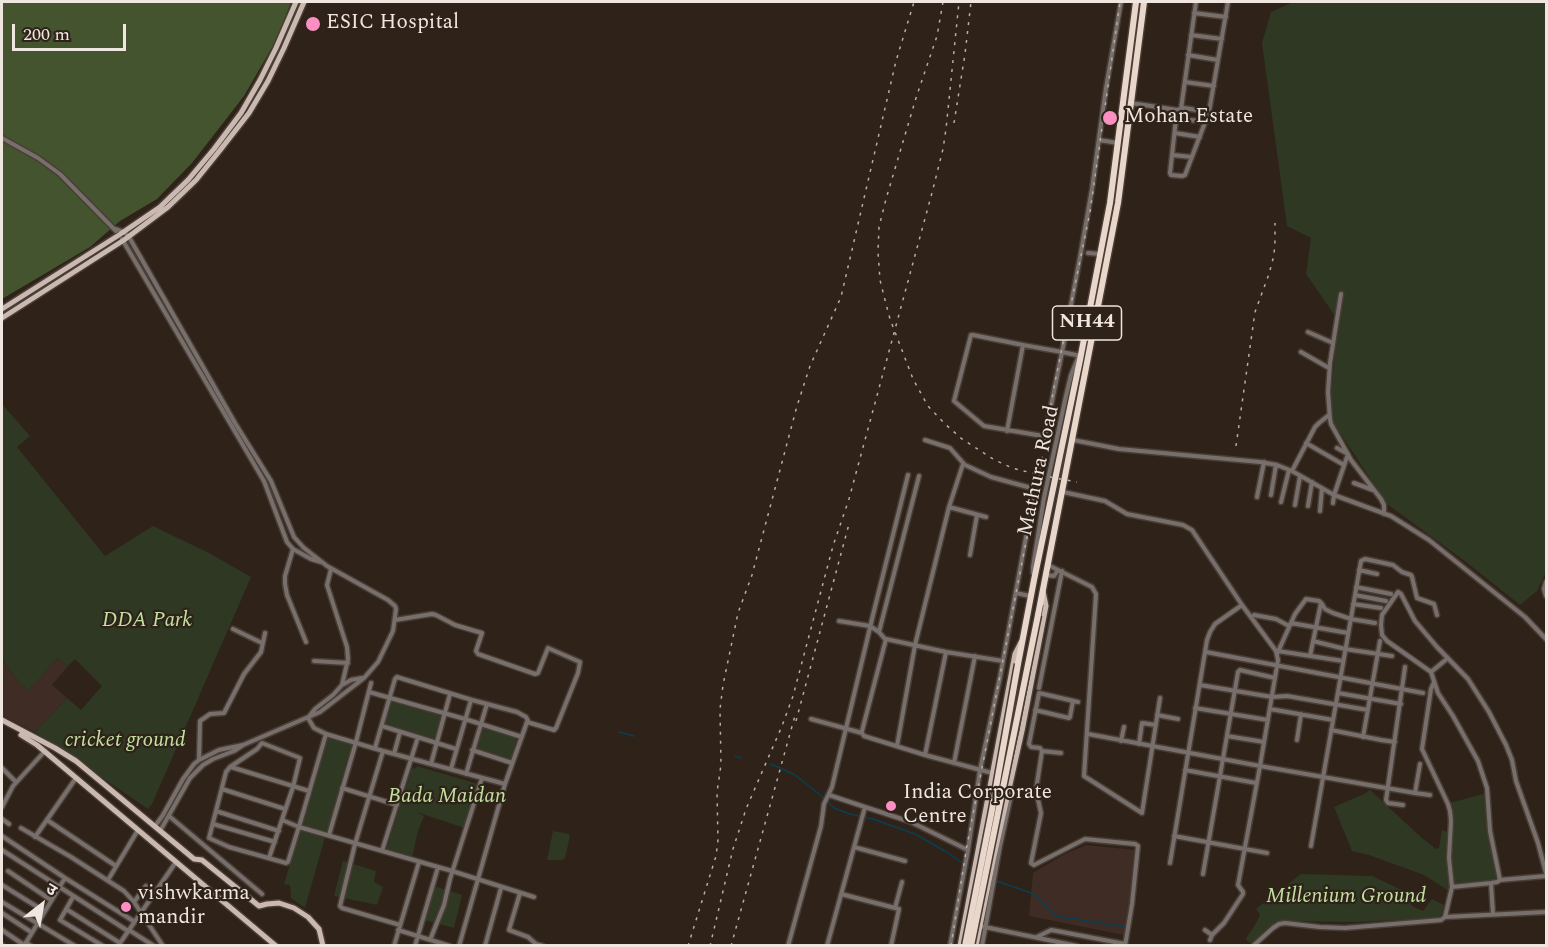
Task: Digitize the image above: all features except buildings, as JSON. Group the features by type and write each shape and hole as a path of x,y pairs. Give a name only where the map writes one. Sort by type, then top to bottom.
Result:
{"highway":[{"name":"Mathura Road","path":"965,945 990,821 1030,596 1083,345 1110,203 1136,2"},
{"name":"Mathura Road","path":"971,945 1119,203 1144,2"}],"main road":[{"path":"2,318 160,207 188,180 234,122 260,80 296,2"},
{"path":"2,309 168,207 196,180 242,122 268,81 304,2"},
{"name":"Mathura Road","path":"976,945 983,926 984,906 1046,606 1043,589"},
{"path":"960,945 1015,654 1022,641"},
{"path":"2,722 76,761 194,859 202,860 259,906 279,903 294,908 308,917 319,929 323,945"},
{"path":"38,743 76,778 273,944"},
{"path":"969,902 984,906"}],"street":[{"path":"1080,356 1062,352 972,335 953,399 981,425 1007,431 1045,435 1062,352 1082,252 1121,2"},
{"path":"1182,119 1196,2"},
{"path":"1206,122 1177,118 1171,176 1185,175 1206,122 1228,2"},
{"path":"1194,13 1226,17"},
{"path":"1191,35 1222,39"},
{"path":"1188,55 1218,60"},
{"path":"1185,82 1214,86"},
{"path":"1131,103 1209,112"},
{"path":"1175,133 1200,137"},
{"path":"2,138 38,158 60,174 122,235 271,481 298,543 331,569 392,603 396,609 393,631 378,662 363,678 328,707 308,718 243,745 219,750 199,760 186,774 158,829"},
{"path":"1099,140 1118,143"},
{"path":"1172,155 1192,157"},
{"path":"122,235 264,481 287,542 293,549 322,562"},
{"path":"1088,253 1100,254"},
{"path":"1341,294 1329,368 1328,392 1331,424 1348,454 1384,505 1384,514"},
{"path":"1308,332 1333,343"},
{"path":"1007,431 1023,345"},
{"path":"1301,352 1329,368"},
{"path":"1281,502 1290,470 1319,423 1330,415"},
{"path":"925,440 950,448 964,464 991,477 1035,489 980,770 950,945"},
{"path":"1073,440 1119,449 1264,462 1290,470 1334,495 1399,521 1442,550 1525,617 1546,639"},
{"path":"1306,444 1344,465"},
{"path":"1337,448 1348,454"},
{"path":"1333,503 1348,454"},
{"path":"1257,497 1264,462"},
{"path":"897,746 915,645 949,507 964,464"},
{"path":"1270,495 1276,465"},
{"path":"788,945 846,728 908,475"},
{"path":"879,632 919,476"},
{"path":"1295,506 1300,476"},
{"path":"1308,506 1311,482"},
{"path":"1354,483 1374,490"},
{"path":"1320,511 1322,488"},
{"path":"1062,492 1106,501 1130,515 1189,528 1278,653 1344,660"},
{"path":"949,507 986,517"},
{"path":"970,555 977,515"},
{"path":"293,549 285,584 287,595 306,642"},
{"path":"1311,846 1361,561 1365,559 1393,565 1402,573 1411,575 1417,598 1434,604 1437,615"},
{"path":"1048,565 1092,587 1096,594 1084,776 1142,813 1160,698"},
{"path":"331,569 327,585 347,647 348,663 342,685"},
{"path":"1359,570 1377,574"},
{"path":"1046,575 1054,576 1060,571"},
{"path":"1039,688 1060,571"},
{"path":"1546,582 1546,596"},
{"path":"1356,587 1391,594"},
{"path":"1452,887 1491,884 1500,880 1546,874 1506,745 1480,696 1468,679 1415,621 1398,592 1383,615 1382,635 1431,672 1438,693 1466,737 1478,761 1487,788 1490,831 1500,880"},
{"path":"1016,593 1030,596"},
{"path":"1355,595 1386,601"},
{"path":"1210,940 1243,894 1238,885 1278,653 1290,625 1306,599 1321,602 1327,611 1351,619 1375,623"},
{"path":"1310,656 1321,602"},
{"path":"1353,604 1381,608"},
{"path":"1170,863 1207,640 1218,621 1242,605"},
{"path":"375,748 397,677 524,715 528,721 555,729 578,673 580,662 548,648 538,673 535,674 478,654 476,651 483,634 481,632 462,628 434,614 395,620"},
{"path":"1254,615 1276,619 1290,625 1348,633"},
{"path":"839,621 870,626 885,639 1003,661"},
{"path":"233,629 262,643"},
{"path":"199,760 200,721 210,714 224,713 242,677 261,652 265,633"},
{"path":"862,733 885,639"},
{"path":"1313,641 1392,656"},
{"path":"1363,737 1380,641"},
{"path":"925,755 946,651"},
{"path":"1206,652 1423,693"},
{"path":"954,763 975,656"},
{"path":"1431,672 1448,658"},
{"path":"314,661 348,663"},
{"path":"1403,805 1387,802 1405,667"},
{"path":"1203,874 1239,670 1275,678"},
{"path":"308,718 342,685 351,680 363,678"},
{"path":"1434,682 1422,749 1450,810 1449,858 1452,887 1445,917"},
{"path":"329,835 371,683"},
{"path":"1200,685 1272,697 1287,696 1368,710"},
{"path":"369,692 522,737"},
{"path":"1035,710 1069,718 1076,701 1039,693 1035,710 1029,744 1042,751 1061,753"},
{"path":"1338,693 1401,704"},
{"path":"431,764 450,694"},
{"path":"450,770 471,700"},
{"path":"466,774 487,704"},
{"path":"1195,708 1268,720"},
{"path":"1270,709 1333,720"},
{"path":"1297,740 1301,714"},
{"path":"1157,715 1178,719"},
{"path":"308,718 314,728 326,734 450,770 505,783"},
{"path":"811,719 862,733 864,736 925,755 992,773"},
{"path":"459,945 505,783 528,721"},
{"path":"1139,744 1142,723 1156,725"},
{"path":"382,726 456,748"},
{"path":"1121,741 1124,727"},
{"path":"1331,730 1395,742"},
{"path":"394,754 400,732"},
{"path":"209,838 227,846 287,863 326,734"},
{"path":"1088,734 1430,795"},
{"path":"1227,736 1264,742"},
{"path":"382,851 418,737"},
{"path":"202,844 209,838 226,772 262,743 300,757 293,787 269,858"},
{"path":"158,829 169,816 199,768 243,745"},
{"path":"472,750 512,763"},
{"path":"2,807 16,782 45,751"},
{"path":"383,751 355,843 340,906 418,936 450,945"},
{"path":"1036,937 1051,930 1125,945 1138,846 1085,839 1035,864 1030,863 1041,813 1036,790 1042,751"},
{"path":"1415,793 1420,764"},
{"path":"230,767 309,791"},
{"path":"2,768 16,782"},
{"path":"1185,770 1256,783"},
{"path":"35,837 76,778"},
{"path":"430,940 444,905 452,871 482,778"},
{"path":"342,788 397,805"},
{"path":"222,789 285,808"},
{"path":"827,798 911,822 968,850"},
{"path":"827,945 865,809"},
{"path":"216,811 279,831"},
{"path":"169,816 262,894"},
{"path":"2,819 9,824"},
{"path":"47,820 116,866"},
{"path":"282,820 534,897"},
{"path":"213,824 275,842"},
{"path":"21,828 71,856 124,891 163,945"},
{"path":"108,880 138,830"},
{"path":"2,836 135,922"},
{"path":"1174,836 1267,853"},
{"path":"854,847 905,861"},
{"path":"2,850 73,897 154,945"},
{"path":"66,909 119,944 176,862"},
{"path":"394,945 419,862"},
{"path":"415,945 438,867"},
{"path":"8,871 51,900"},
{"path":"24,944 65,878"},
{"path":"982,945 991,879"},
{"path":"895,908 902,882"},
{"path":"1491,884 1492,914"},
{"path":"2,885 44,911"},
{"path":"134,902 146,886"},
{"path":"485,945 501,888"},
{"path":"520,893 509,930 528,937 536,944 543,945"},
{"path":"841,894 899,909 891,945"},
{"path":"73,897 60,920 103,945"},
{"path":"2,902 75,945"},
{"path":"1254,945 1273,928 1285,923 1345,928 1441,920 1445,917 1546,912"},
{"path":"2,913 31,932"},
{"path":"983,926 1077,945"},
{"path":"2,930 24,944 31,945"},
{"path":"1205,930 1212,935"}],"shaded area":[{"path":"58,658 68,666 52,685 67,698 35,732 2,715 2,660 28,691"},
{"path":"1086,845 1135,850 1129,916 1124,935 1029,916 1033,873 1065,854"}],"green space":[{"path":"2,2 291,2 278,37 244,96 192,163 157,199 120,221 90,247 2,299"},
{"path":"1293,2 1546,2 1546,572 1537,591 1520,605 1387,504 1329,416 1338,320 1306,274 1311,238 1287,226 1262,43 1271,12"},
{"name":"DDA Park","path":"2,404 30,436 17,447 105,556 153,526 211,554 251,577 148,809 35,732 67,698 81,710 102,686 75,659 68,666 58,658 28,691 2,659"},
{"path":"391,700 446,716 437,744 383,728"},
{"path":"482,727 517,738 510,763 474,752"},
{"path":"327,735 353,742 328,834 300,825"},
{"name":"Bada Maidan","path":"417,766 478,784 465,828 416,812 424,816 412,858 386,850 412,768 415,769"},
{"path":"1370,790 1436,849 1439,848 1442,830 1447,832 1450,803 1487,793 1501,884 1451,886 1449,891 1424,875 1352,851 1334,807"},
{"path":"300,830 325,837 305,908 291,898 290,885 284,884"},
{"path":"553,831 570,836 565,858 562,860 547,860"},
{"path":"343,861 376,871 374,882 383,887 377,905 334,896"},
{"name":"Millenium Ground","path":"1301,874 1372,876 1406,892 1412,906 1423,911 1432,899 1444,905 1441,918 1356,922 1278,921 1254,942 1247,941 1246,938 1260,915 1256,909"},
{"path":"434,886 462,895 454,928 424,920"}],"waterway":[{"path":"619,732 634,736"},
{"path":"735,756 741,758"},
{"path":"770,764 795,775 824,798"},
{"path":"828,802 834,808 850,814 873,819 915,834 971,869"},
{"path":"994,880 1034,894 1056,916 1125,927"}],"railway":[{"path":"688,946 716,856 717,792 721,765 720,709 738,613 752,575 797,406 810,366 841,297 896,61 914,2"},
{"path":"943,2 937,36 916,98 879,227 880,280 890,319 913,379 928,406 962,439 1012,468 1077,482"},
{"path":"710,946 733,849 746,809 793,696 933,189 946,129 959,2"},
{"path":"954,123 971,2"},
{"path":"951,946 967,845 1054,387 1090,212 1120,2"},
{"path":"1236,446 1255,312 1274,255 1275,223"},
{"path":"796,721 849,524"},
{"path":"731,946 796,712"}],"place":[{"name":"ESIC Hospital","path":"313,24"},
{"name":"Mohan Estate","path":"1110,118"},
{"name":"India Corporate Centre","path":"891,806"},
{"name":"vishwkarma mandir","path":"126,907"}],"park label":[{"name":"cricket ground","path":"125,742"}]}
